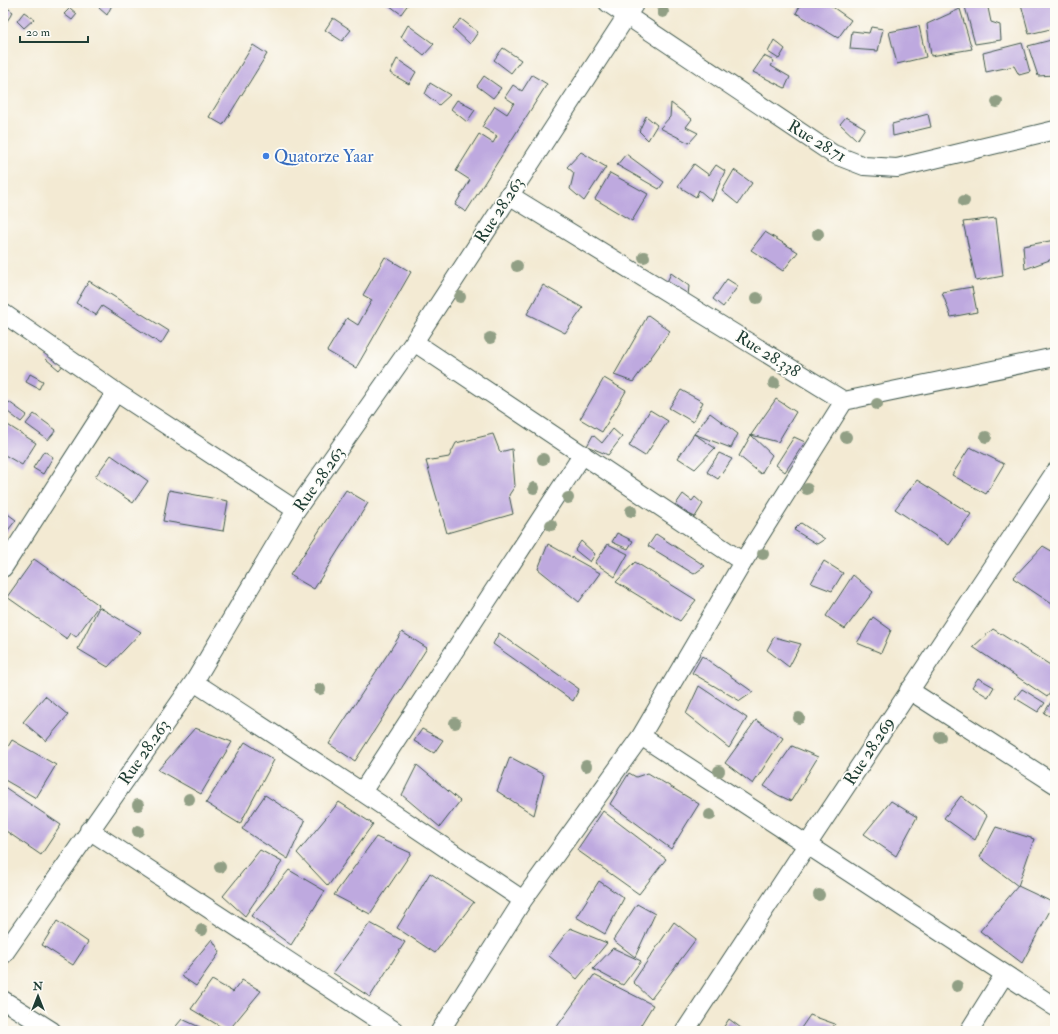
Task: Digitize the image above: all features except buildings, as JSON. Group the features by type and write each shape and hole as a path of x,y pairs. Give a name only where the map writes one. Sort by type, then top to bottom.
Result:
{"street":[{"name":"Rue 28.71","path":"608,3 630,9 833,154 864,166 897,168 1055,130"},
{"name":"Rue 28.263","path":"3,955 194,682 296,510 414,342 630,9"},
{"name":"Rue 28.338","path":"509,194 844,401"},
{"path":"3,313 116,392 296,510"},
{"path":"414,342 743,562"},
{"path":"440,1031 523,900 641,736 743,562 844,401 1055,357"},
{"path":"3,568 116,392"},
{"path":"362,792 583,454"},
{"name":"Rue 28.269","path":"685,1031 909,690 1055,472"},
{"path":"194,682 523,900"},
{"path":"909,690 1055,784"},
{"path":"641,736 1055,1007"},
{"path":"90,830 394,1031"},
{"path":"969,1031 1004,975"},
{"path":"3,1000 52,1031"}],"place":[{"name":"Quatorze Yaar","path":"266,156"}]}
